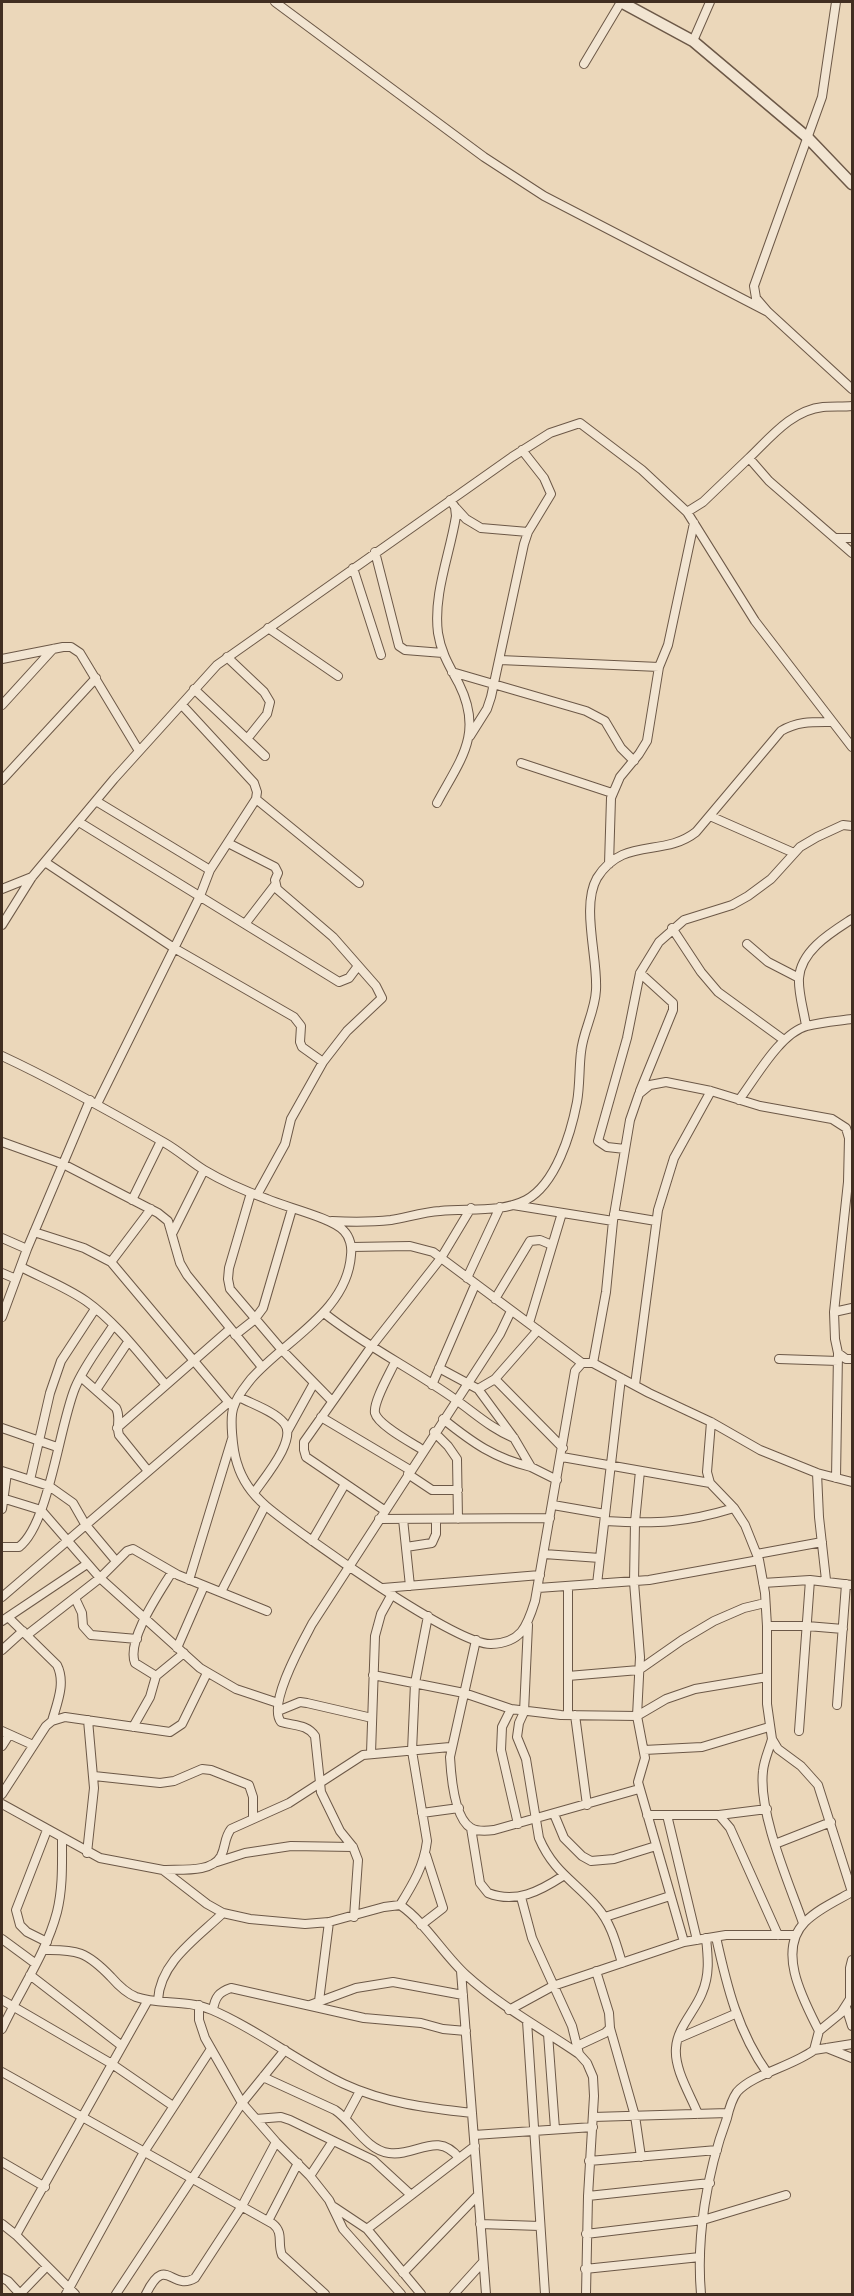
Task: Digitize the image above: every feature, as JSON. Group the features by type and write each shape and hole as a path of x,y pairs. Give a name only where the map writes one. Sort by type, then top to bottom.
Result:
{"street":[{"path":"275,2 484,157 544,196 768,312"},
{"path":"584,64 621,2 693,41 808,138 852,184"},
{"path":"693,41 710,2"},
{"path":"836,2 822,97 754,286 756,298 768,312 852,389"},
{"path":"687,512 703,502 780,428 798,416 822,407 852,406"},
{"path":"2,925 32,877 202,679 227,657 375,552 453,504 522,450 563,427 580,423 642,470 687,512 755,621 852,747"},
{"path":"437,803 470,737 487,709 495,685 528,532 551,494 544,478 522,450"},
{"path":"749,458 770,481 852,553"},
{"path":"453,504 466,519 481,528 528,532"},
{"path":"453,504 455,523 439,601 438,632 443,653 469,712 470,737"},
{"path":"609,864 612,793 620,777 647,741 659,667 668,645 693,523"},
{"path":"834,538 852,538"},
{"path":"375,552 399,646 405,650 443,653"},
{"path":"353,568 381,655"},
{"path":"268,628 338,676"},
{"path":"2,658 53,649 71,648 80,653 139,751"},
{"path":"2,705 53,649"},
{"path":"227,657 264,692 270,702 267,714 247,739"},
{"path":"500,660 659,667"},
{"path":"452,672 586,711 604,721 621,748 634,761"},
{"path":"2,780 96,678"},
{"path":"194,689 265,756"},
{"path":"2,1317 34,1232 93,1102 174,948 200,896 210,870 256,799 258,792 254,783 182,705"},
{"path":"2,1056 93,1102 161,1141 204,1170 254,1194 332,1221 375,1221 440,1211 500,1207 526,1200 550,1178 572,1120 578,1092 581,1050 596,991 591,891 597,879 612,860 631,850 660,846 688,838 710,816 781,731 802,722 832,722"},
{"path":"521,763 612,793"},
{"path":"256,799 359,883"},
{"path":"96,801 210,870"},
{"path":"710,816 795,853"},
{"path":"79,822 339,982 349,978 358,966"},
{"path":"625,1149 607,1147 598,1141 627,1038 640,973 659,942 672,928 690,918 732,905 748,896 771,879 795,853 816,837 843,825 852,826"},
{"path":"228,843 275,867 278,873 275,885 245,924"},
{"path":"45,862 174,948 294,1017 301,1026 302,1047 323,1062"},
{"path":"2,889 32,877"},
{"path":"275,885 323,927 376,986 382,998 347,1031 323,1062 291,1119 285,1144 254,1194 232,1254 228,1279 230,1289 236,1299 332,1401"},
{"path":"806,1026 799,978 810,953 828,935 852,919"},
{"path":"672,928 710,983 727,999 784,1040"},
{"path":"747,944 768,962 799,978"},
{"path":"593,1363 606,1292 614,1218 630,1120 673,1010 673,1003 640,973"},
{"path":"740,1100 784,1040 795,1030 806,1026 852,1019"},
{"path":"639,1094 650,1085 666,1082 832,1119 846,1128 851,1138 848,1217 834,1312 838,1357 836,1478"},
{"path":"635,1385 656,1221 674,1158 711,1091"},
{"path":"132,1200 161,1141"},
{"path":"2,1142 63,1164 151,1209 168,1221 180,1263 187,1275 262,1367"},
{"path":"173,1232 204,1170"},
{"path":"510,1205 562,1213 656,1221"},
{"path":"467,1278 500,1207"},
{"path":"384,1510 306,1457 304,1442 371,1347 441,1258 471,1208"},
{"path":"111,1262 151,1209"},
{"path":"117,1428 193,1361 232,1332 254,1320 263,1308 292,1209"},
{"path":"529,1323 562,1213"},
{"path":"2,1596 148,1471 231,1405 262,1367 324,1313 343,1288 350,1272 352,1247 346,1232 332,1221"},
{"path":"34,1232 84,1248 111,1262 231,1405 237,1462 247,1486 265,1506 312,1541 392,1594 464,1637 489,1644 516,1638 528,1625"},
{"path":"2,1238 27,1249"},
{"path":"495,1299 530,1241 540,1240 552,1245"},
{"path":"352,1247 410,1246 433,1252 582,1363 593,1363 711,1422 760,1450 817,1473 852,1482"},
{"path":"21,1267 70,1292 95,1309 166,1385"},
{"path":"2,1273 16,1279"},
{"path":"432,1385 475,1285"},
{"path":"834,1312 852,1308"},
{"path":"30,1480 50,1393 61,1360 95,1309"},
{"path":"354,1917 358,1860 353,1846 340,1831 325,1802 319,1783 315,1736 311,1730 303,1726 281,1722 278,1718 278,1707 300,1646 348,1565 500,1334 511,1311"},
{"path":"324,1313 346,1331 456,1400 492,1427 514,1438"},
{"path":"2,1547 14,1548 24,1543 41,1510 70,1403 81,1377 113,1326"},
{"path":"478,1389 495,1379 538,1330"},
{"path":"96,1390 128,1342"},
{"path":"779,1359 838,1357 852,1359"},
{"path":"395,1362 375,1412 377,1418 385,1425 423,1450"},
{"path":"582,1363 575,1371 538,1588 528,1625 524,1712 519,1723 517,1737 526,1759 536,1820 544,1850 564,1876 596,1905 605,1917 614,1936 622,1963"},
{"path":"439,1368 478,1389 514,1438 531,1467"},
{"path":"81,1377 116,1408 119,1414 117,1428 123,1441 148,1471"},
{"path":"597,1584 621,1378"},
{"path":"495,1379 562,1453 611,1466 710,1483"},
{"path":"254,1493 286,1446 288,1430 314,1383"},
{"path":"239,1397 277,1417 288,1430"},
{"path":"321,1418 409,1472 432,1490 458,1490"},
{"path":"443,1419 489,1453 531,1467 557,1480"},
{"path":"711,1422 707,1472 710,1483 734,1508 745,1525 758,1557 763,1582 771,1739 763,1771 767,1809 775,1844 803,1923"},
{"path":"2,1428 57,1447"},
{"path":"434,1432 457,1459 458,1519"},
{"path":"189,1580 233,1436"},
{"path":"640,1471 635,1522 634,1582 639,1670 637,1716 644,1750 644,1767 638,1782 684,1942"},
{"path":"2,1509 4,1472 49,1486 73,1503 85,1524 116,1561"},
{"path":"817,1473 826,1581"},
{"path":"312,1541 345,1484"},
{"path":"2,1499 41,1510 100,1578 207,1673 236,1689 278,1707 307,1702 372,1718"},
{"path":"553,1505 635,1522 662,1523 686,1521 734,1508"},
{"path":"221,1592 265,1506"},
{"path":"379,1519 550,1518"},
{"path":"403,1519 410,1586"},
{"path":"406,1547 432,1543 436,1534 436,1519"},
{"path":"538,1588 634,1582 822,1542"},
{"path":"2,1650 75,1598 100,1578 127,1551 134,1549 189,1580 267,1611"},
{"path":"544,1554 600,1558"},
{"path":"2,1794 33,1745 52,1721 60,1689 61,1672 57,1665 25,1633 5,1619 87,1564"},
{"path":"156,1676 135,1663 132,1654 143,1618 172,1572"},
{"path":"383,1588 540,1575"},
{"path":"763,1582 810,1580 849,1584 837,1705"},
{"path":"799,1731 810,1580"},
{"path":"133,1727 150,1697 156,1676 180,1651 204,1586"},
{"path":"568,1586 568,1676 587,1805"},
{"path":"371,1753 373,1652 377,1626 392,1594"},
{"path":"75,1598 82,1613 83,1626 91,1635 137,1639"},
{"path":"568,1676 639,1670 714,1621 737,1610 765,1603"},
{"path":"400,1905 422,1868 427,1841 412,1751 415,1683 428,1616"},
{"path":"767,1626 843,1629"},
{"path":"476,1640 450,1747 451,1777 464,1822 480,1831 494,1830 536,1820 639,1789"},
{"path":"52,1721 65,1716 170,1732 182,1724 207,1673"},
{"path":"373,1675 464,1693 524,1712 637,1716 666,1699 695,1689 767,1677"},
{"path":"511,1709 502,1727 501,1750 518,1824"},
{"path":"87,1853 93,1814 94,1776 88,1720"},
{"path":"644,1750 702,1747 770,1727"},
{"path":"2,1746 5,1733 33,1745"},
{"path":"771,1739 778,1749 801,1766 814,1780 824,1800 852,1892 824,1907 803,1923 796,1935 793,1953 797,1987 819,2031"},
{"path":"216,1863 223,1852 226,1835 231,1829 289,1803 356,1759 371,1753 450,1747"},
{"path":"94,1776 160,1783 174,1781 202,1769 211,1770 249,1785 253,1797 253,1820"},
{"path":"2,1774 12,1778"},
{"path":"2,1804 87,1853 114,1861 163,1870 203,1868 246,1853 278,1847 353,1846"},
{"path":"422,1813 459,1808"},
{"path":"647,1815 719,1815 767,1809"},
{"path":"554,1814 564,1838 582,1856 591,1861 614,1859 656,1846"},
{"path":"668,1815 709,1962 706,1983 676,2047 677,2063 698,2114"},
{"path":"719,1815 730,1828 777,1935"},
{"path":"775,1844 831,1822"},
{"path":"471,1828 483,1889 493,1895 521,1897 543,1889 564,1876"},
{"path":"47,1830 16,1910 20,1926 45,1946 87,1955 96,1961 125,1991 148,2000 199,2005 213,2010 341,2083 360,2091 416,2107 472,2113"},
{"path":"337,1846 340,1831"},
{"path":"2,2029 45,1946 60,1899 62,1839"},
{"path":"421,1925 443,1908 425,1854"},
{"path":"163,1870 207,1904 223,1913 279,1922 305,1924 329,1922 400,1905 411,1913 461,1971 509,2010 578,2050"},
{"path":"605,1917 670,1896"},
{"path":"521,1897 532,1938 572,2026 578,2050 593,2077 593,2127 586,2234 586,2295"},
{"path":"158,2000 158,1990 169,1966 223,1913"},
{"path":"319,2001 329,1922"},
{"path":"509,2010 553,1986 684,1942 717,1937 796,1935"},
{"path":"717,1937 735,2014 752,2049 768,2074"},
{"path":"2,1939 36,1964"},
{"path":"814,2050 819,2031 846,2007 851,1991 852,1960"},
{"path":"461,1971 486,2295"},
{"path":"596,1971 635,2116 640,2157"},
{"path":"30,1975 123,2046"},
{"path":"310,2005 356,1988 393,1982 462,1995"},
{"path":"213,2010 217,1995 231,1988 364,2018 421,2023 443,2029 466,2031"},
{"path":"2,2000 12,2008 112,2064 173,2106"},
{"path":"16,2235 148,2000"},
{"path":"199,2005 199,2020 211,2049 242,2103 310,2176 334,2207 343,2229 401,2295"},
{"path":"846,2007 852,2026"},
{"path":"679,2038 735,2014"},
{"path":"527,2021 545,2295"},
{"path":"578,2050 610,2028"},
{"path":"548,2034 555,2129"},
{"path":"699,2294 703,2220 710,2183 728,2113 739,2091 814,2050 852,2044"},
{"path":"826,2048 852,2058"},
{"path":"2,2224 16,2235 70,2293 144,2151 211,2049"},
{"path":"116,2295 242,2103 285,2050"},
{"path":"2,2072 268,2221 279,2229 279,2248 282,2254 325,2295"},
{"path":"263,2077 346,2117 360,2134 382,2151 398,2153 436,2145 446,2146 453,2150 459,2158"},
{"path":"346,2117 360,2091"},
{"path":"593,2117 728,2113"},
{"path":"256,2120 281,2117 373,2160 411,2195"},
{"path":"474,2135 593,2127"},
{"path":"310,2176 333,2141"},
{"path":"146,2295 154,2278 160,2275 167,2275 184,2282 195,2278 242,2206 276,2142"},
{"path":"367,2229 475,2146"},
{"path":"589,2161 717,2150"},
{"path":"2,2162 45,2187"},
{"path":"268,2221 298,2163"},
{"path":"588,2196 710,2183"},
{"path":"403,2273 478,2195"},
{"path":"586,2234 703,2220 786,2195"},
{"path":"334,2207 367,2229 421,2295"},
{"path":"480,2224 540,2226"},
{"path":"585,2269 700,2257"},
{"path":"454,2295 483,2262"},
{"path":"2,2278 8,2281 20,2295 46,2267"}]}
